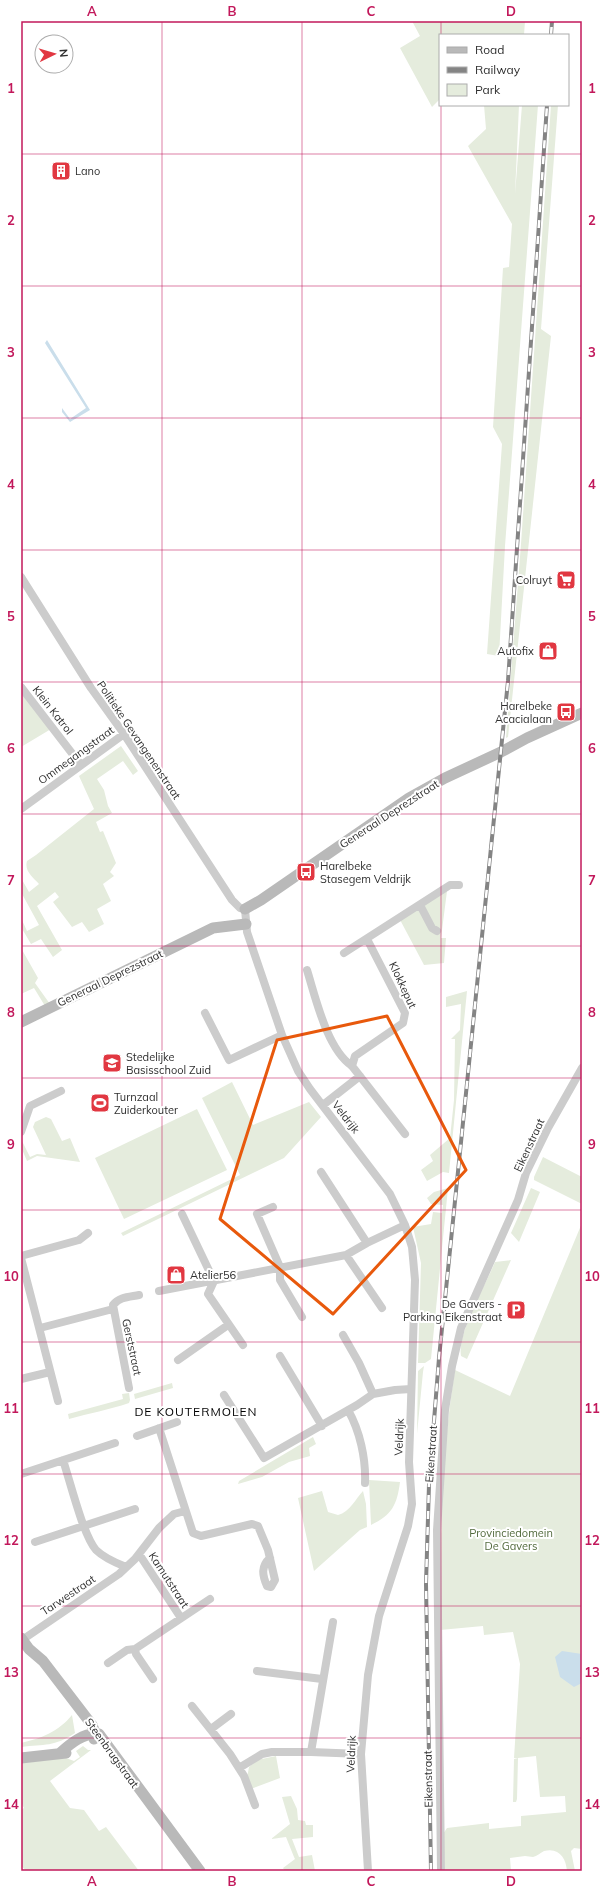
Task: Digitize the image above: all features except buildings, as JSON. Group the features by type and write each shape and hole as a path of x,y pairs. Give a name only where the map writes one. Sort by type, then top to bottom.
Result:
{"street":[{"name":"Politieke Gevangenenstraat","path":"21,577 91,688 124,734 232,900 240,908 245,909"},
{"name":"Klein Katrol","path":"21,687 81,765"},
{"name":"Generaal Deprezstraat","path":"245,909 261,900 410,798 445,778 582,713"},
{"name":"Ommegangstraat","path":"21,809 124,734"},
{"path":"344,954 450,885 459,886"},
{"path":"420,905 432,928 437,931"},
{"name":"Veldrijk","path":"245,909 246,924 282,1035 298,1071 383,1183 398,1208 412,1247 415,1280 409,1462 412,1504 411,1513 379,1616 372,1647 360,1754 368,1871"},
{"name":"Generaal Deprezstraat","path":"21,1022 213,928 246,924"},
{"name":"Klokkeput","path":"352,1066 355,1056 403,1024 406,1018 405,1012 367,938"},
{"path":"307,970 330,1040 344,1061 352,1066 405,1134"},
{"path":"205,1013 229,1060 282,1035"},
{"name":"Eikenstraat","path":"442,1871 437,1530 445,1410 452,1368 461,1328 518,1200 526,1172 582,1068"},
{"path":"323,1105 360,1076"},
{"path":"21,1132 30,1106 61,1091"},
{"path":"321,1172 367,1243"},
{"path":"273,1207 257,1214 280,1267 280,1280 302,1317"},
{"path":"182,1214 214,1281"},
{"path":"159,1291 346,1255 405,1225"},
{"path":"58,1401 40,1328 23,1271 21,1257 79,1240 88,1233"},
{"path":"346,1255 382,1308"},
{"path":"214,1281 208,1294 243,1345"},
{"name":"Gerststraat","path":"129,1388 113,1305 116,1301 139,1295"},
{"name":"Gerststraat","path":"40,1328 113,1310"},
{"path":"178,1360 228,1325"},
{"path":"343,1335 374,1394"},
{"path":"280,1356 322,1426"},
{"path":"21,1379 50,1372"},
{"path":"224,1395 264,1458 322,1426 374,1394 395,1390 412,1390"},
{"path":"348,1410 354,1420 364,1456 365,1483"},
{"path":"137,1436 177,1422"},
{"path":"159,1428 193,1533 202,1536 252,1524 258,1526 263,1534 270,1558"},
{"path":"21,1474 115,1443"},
{"path":"63,1460 84,1526 96,1550 126,1567"},
{"path":"35,1542 135,1509"},
{"name":"Tarwestraat","path":"22,1639 126,1567 139,1554 159,1528 174,1514 185,1511"},
{"name":"Kamutstraat","path":"139,1554 181,1618"},
{"name":"Kamutstraat","path":"108,1663 127,1650 135,1649 210,1599"},
{"path":"311,1752 322,1679 333,1622"},
{"name":"Steenbrugstraat","path":"22,1639 29,1650 43,1661 92,1724 94,1737 101,1736 200,1871"},
{"path":"135,1649 136,1654 153,1679"},
{"path":"257,1671 322,1679"},
{"path":"192,1706 211,1729 239,1768 255,1805"},
{"path":"211,1729 231,1714"},
{"path":"21,1758 60,1753 79,1738 94,1737"},
{"path":"239,1768 262,1754 272,1752 360,1754"}],"highlighted area":[{"path":"387,1016 466,1170 333,1314 220,1219 277,1040"}],"green space":[{"path":"412,21 525,21 524,34 439,34 439,100 432,107 400,48 420,36"},
{"path":"484,106 519,106 515,194 522,106 538,106 505,546 499,656 487,654 502,444 493,427 503,268 509,267 512,224 468,146 486,129"},
{"path":"551,106 558,106 541,329 551,336 508,737 506,738 521,544"},
{"path":"21,693 51,729 21,747"},
{"path":"121,746 138,771 133,775 123,761 97,779 104,790 108,806 112,813 96,822 100,832 103,831 116,863 110,872 114,876 103,884 111,901 97,909 104,924 89,932 82,922 72,927 53,902 59,897 55,892 37,906 62,950 53,957 41,939 31,944 21,927 21,918 27,931 39,925 21,892 21,878 29,892 39,884 28,871 26,865 27,861 94,809 79,776"},
{"path":"447,891 441,938 446,938 444,963 424,965 398,916"},
{"path":"21,948 38,978 35,983 50,1004 45,1006 34,988 21,994"},
{"path":"467,991 449,1173 443,1172 427,1181 421,1170 433,1161 430,1155 450,1138 454,1100 455,1039 451,1039 460,1030 461,1004 446,1007 446,997"},
{"path":"232,1082 253,1125 309,1102 321,1117 284,1158 123,1236 121,1233 240,1175 202,1098"},
{"path":"197,1109 227,1170 124,1219 95,1158"},
{"path":"46,1117 51,1119 62,1141 70,1138 80,1162 37,1156 27,1161 21,1147 22,1141 30,1157 37,1154 46,1155 33,1127 35,1122"},
{"path":"543,1157 582,1177 582,1204 534,1180"},
{"path":"448,1188 431,1359 425,1363 418,1363 421,1263 413,1227 431,1224 433,1212 442,1213 443,1205 431,1204 427,1198 434,1192"},
{"path":"531,1188 540,1192 519,1242 511,1233"},
{"name":"Provinciedomein De Gavers","path":"582,1223 582,1849 574,1848 571,1851 575,1871 567,1871 565,1862 561,1855 558,1852 549,1850 533,1857 525,1856 510,1858 511,1871 445,1871 443,1834 447,1828 489,1823 489,1829 521,1826 521,1816 566,1812 565,1796 540,1797 536,1756 514,1758 520,1664 513,1632 484,1635 483,1626 440,1630 442,1500 450,1402 455,1370 510,1396"},
{"path":"511,1260 467,1359 461,1356 461,1347 463,1335 473,1309 495,1262"},
{"path":"424,1366 423,1372 417,1434 418,1371"},
{"path":"172,1383 173,1388 135,1399 134,1394"},
{"path":"129,1393 129,1403 69,1419 68,1414 123,1399 122,1394"},
{"path":"313,1437 316,1444 309,1448 310,1456 289,1462 262,1477 238,1484 239,1481"},
{"path":"369,1480 400,1482 395,1503 389,1513 371,1525"},
{"path":"322,1491 328,1512 338,1515 346,1511 363,1491 366,1504 367,1527 360,1530 314,1571 298,1498"},
{"path":"72,1715 75,1733 55,1743 21,1747 21,1743 49,1734 61,1726"},
{"path":"83,1746 88,1750 91,1750 50,1781 70,1808 84,1810 99,1831 106,1827 139,1871 27,1871 21,1866 21,1810 24,1808 21,1802 21,1763 66,1758 74,1761 80,1757 76,1751"},
{"path":"276,1756 280,1778 251,1789 247,1778 249,1767 257,1760"},
{"path":"518,1758 517,1799 516,1802 513,1802 514,1759"},
{"path":"291,1796 297,1809 298,1820 305,1821 306,1825 313,1825 313,1837 292,1839 299,1857 312,1855 315,1871 285,1871 283,1868 295,1859 286,1837 271,1839 290,1824 282,1797"}],"water":[{"path":"47,340 90,410 70,422 62,412 62,408 70,419 86,408 45,343"},
{"path":"562,1651 582,1654 582,1683 574,1687 560,1677 555,1657"}],"railway":[{"path":"551,34 552,21"},
{"path":"431,1871 426,1584 429,1484 439,1358 508,681 547,106"}],"place":[{"name":"Lano","path":"61,171"},
{"name":"Colruyt","path":"566,580"},
{"name":"Autofix","path":"548,651"},
{"name":"Harelbeke Acacialaan","path":"566,712"},
{"name":"Harelbeke Stasegem Veldrijk","path":"306,872"},
{"name":"Stedelijke Basisschool Zuid","path":"112,1063"},
{"name":"Turnzaal Zuiderkouter","path":"100,1103"},
{"name":"Atelier56","path":"176,1275"},
{"name":"De Gavers - Parking Eikenstraat","path":"516,1310"}],"district":[{"name":"DE KOUTERMOLEN","path":"196,1411"}]}
